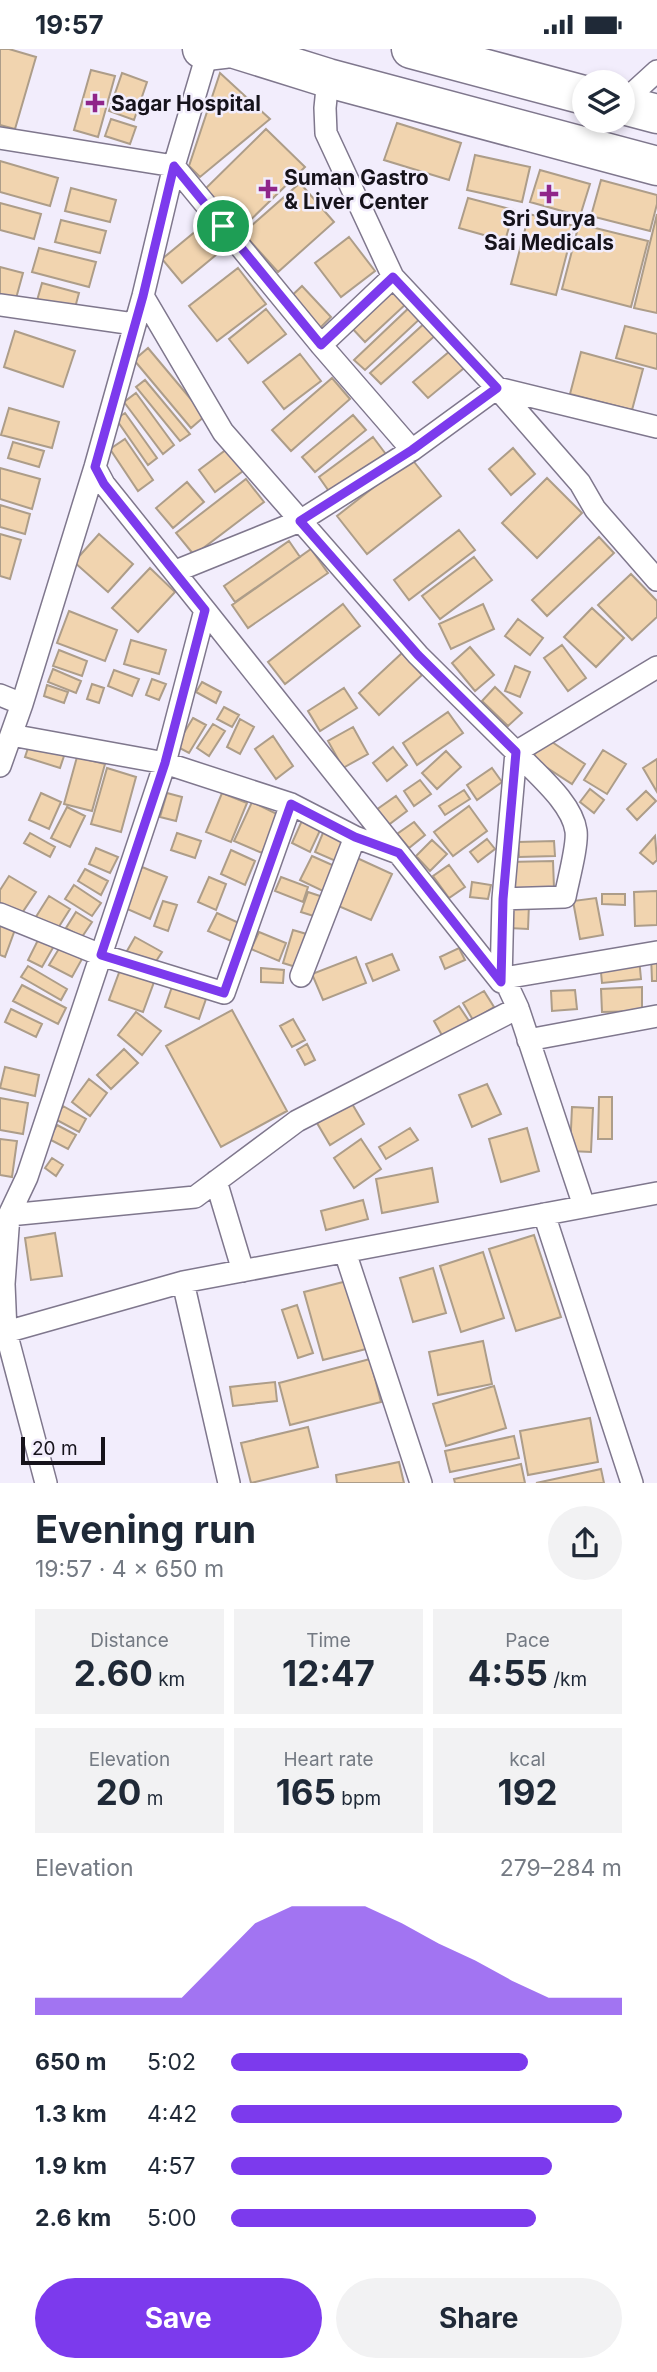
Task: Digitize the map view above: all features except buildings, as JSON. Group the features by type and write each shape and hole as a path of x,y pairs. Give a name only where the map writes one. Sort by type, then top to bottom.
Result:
{"highway":[{"path":"411,49 572,92"},
{"path":"217,50 657,166"},
{"path":"635,107 657,114"}],"street":[{"path":"0,766 95,467 143,296 174,166 217,50"},
{"path":"635,92 657,71"},
{"path":"328,78 324,108 326,134 393,277 497,388 580,483 595,509 657,580"},
{"path":"0,138 174,166 321,345 412,450"},
{"path":"321,345 393,277"},
{"path":"143,296 223,432 418,655 516,752 563,802 572,817 576,832 565,897 503,899"},
{"path":"0,305 134,324"},
{"path":"176,571 300,521 412,450 497,388 657,427"},
{"path":"95,467 104,484 502,980 518,1008 584,1206"},
{"path":"46,1483 3,1332 9,1215 27,1177 165,763 205,610"},
{"path":"516,752 657,667"},
{"path":"0,695 22,703"},
{"path":"11,735 165,763 291,804 355,837 399,853"},
{"path":"502,980 503,899 516,752"},
{"path":"0,914 101,955 224,993 291,804"},
{"path":"301,976 355,837"},
{"path":"502,980 657,952"},
{"path":"9,1215 195,1197 297,1121 518,1008"},
{"path":"528,1040 657,1016"},
{"path":"216,1181 243,1271"},
{"path":"3,1332 183,1282 657,1193"},
{"path":"544,1215 632,1483"},
{"path":"345,1252 421,1483"},
{"path":"183,1282 229,1483"}],"place":[{"name":"Sagar Hospital","path":"95,103"},
{"name":"Suman Gastro & Liver Center","path":"268,189"},
{"name":"Sri Surya Sai Medicals","path":"549,194"}],"route":[{"path":"174,166 223,226 321,345 393,277 497,388 412,450 300,521 418,655 516,752 503,899 501,982 399,853 355,837 291,804 224,993 101,955 165,763 205,610 104,484 95,467 143,296 174,166"}]}
